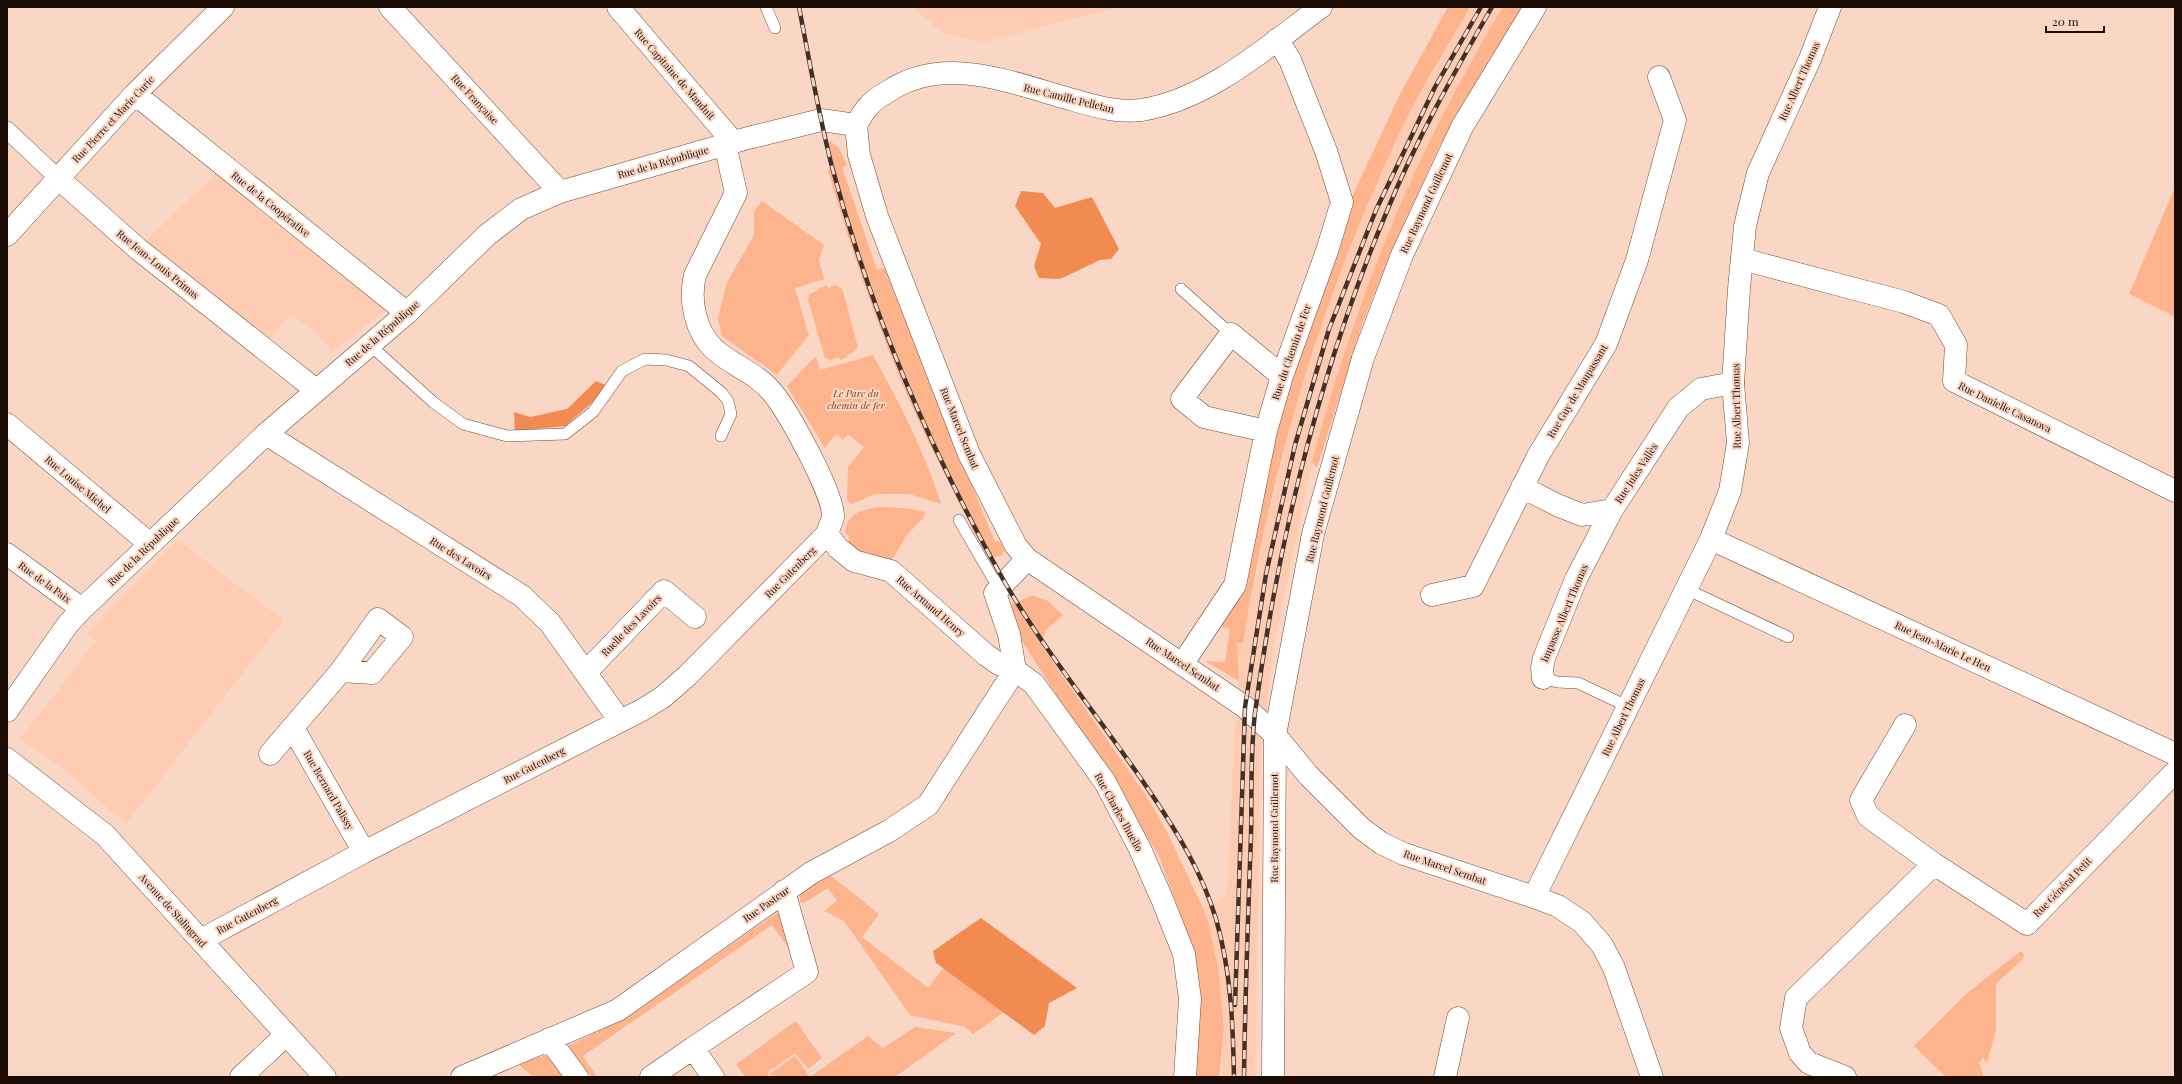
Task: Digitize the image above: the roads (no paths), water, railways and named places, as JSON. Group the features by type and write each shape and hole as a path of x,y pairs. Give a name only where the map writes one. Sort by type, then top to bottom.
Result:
{"street":[{"name":"Rue Pierre et Marie Curie","path":"7,235 135,94 223,7"},
{"name":"Rue Française","path":"390,7 560,192"},
{"name":"Rue Capitaine de Mauduit","path":"618,7 729,143"},
{"name":"Rue Camille Pelletan","path":"856,125 868,107 893,88 912,78 950,72 991,77 1111,111 1143,110 1192,96 1277,39 1321,7"},
{"name":"Rue Raymond Guillemot","path":"1273,1077 1275,735 1313,534 1363,358 1402,255 1462,127 1535,7"},
{"name":"Rue Albert Thomas","path":"1534,897 1711,539 1730,491 1738,443 1734,383 1745,226 1758,173 1810,59 1830,7"},
{"name":"Rue du Chemin de Fer","path":"1183,663 1235,585 1266,431 1282,376 1327,251 1342,202 1326,151 1290,60 1277,39"},
{"name":"Rue Guy de Maupassant","path":"1432,595 1473,586 1538,456 1606,344 1636,260 1675,120 1659,77"},
{"name":"Rue de la Coopérative","path":"135,94 407,313"},
{"name":"Rue de la République","path":"7,712 68,624 82,609 266,434 407,313 487,236 522,209 560,192 729,143 821,120 856,125"},
{"name":"Rue Marcel Sembat","path":"856,125 860,155 877,216 969,454 1016,546 1027,559 1246,707 1275,735 1314,781 1361,828 1381,842 1404,854 1558,906 1582,922 1602,945 1614,968 1652,1077"},
{"name":"Rue Jean-Louis Primas","path":"7,130 58,178 138,249 316,390"},
{"path":"729,143 736,193 695,276 692,288 694,313 701,330 713,348 772,392 816,465 833,517 827,534"},
{"name":"Rue Danielle Casanova","path":"1742,259 1904,302 1939,315 1956,345 1954,381 2175,491"},
{"path":"1266,431 1204,417 1182,399 1231,334 1282,376"},
{"name":"Rue Jules Vallès","path":"1522,487 1557,505 1582,514 1612,510 1678,408 1701,389 1734,383"},
{"name":"Rue Louise Michel","path":"7,424 150,544"},
{"name":"Rue des Lavoirs","path":"266,434 522,596 550,623 620,721"},
{"name":"Impasse Albert Thomas","path":"1543,678 1542,668 1544,658 1576,579 1612,510"},
{"name":"Rue Armand Henry","path":"827,534 838,548 854,561 891,571 986,655 999,664 1015,670"},
{"name":"Rue Gutenberg","path":"201,940 364,852 620,721 662,697 688,676 827,534"},
{"name":"Rue Jean-Marie Le Hen","path":"1711,539 2175,754"},
{"name":"Rue de la Paix","path":"7,554 82,609"},
{"path":"1015,670 1009,634 995,592 1027,559"},
{"name":"Ruelle des Lavoirs","path":"586,672 664,591 695,617"},
{"name":"Rue Pasteur","path":"462,1077 618,1010 811,873 889,831 928,805 1015,670"},
{"name":"Rue Charles Ihuello","path":"1015,670 1034,684 1104,782 1140,849 1162,899 1184,954 1190,999 1185,1077"},
{"path":"270,754 341,671"},
{"name":"Rue Général Petit","path":"1905,725 1861,800 1868,816 1934,864 2027,924 2175,772"},
{"name":"Rue Bernard Palissy","path":"293,728 364,852"},
{"name":"Avenue de Stalingrad","path":"7,759 105,835 325,1077"},
{"path":"1845,1077 1809,1063 1800,1053 1791,1028 1796,998 1934,864"},
{"path":"651,1077 807,972 784,891"},
{"path":"1445,1077 1458,1018"},
{"path":"241,1077 286,1035"},
{"path":"549,1039 577,1077"},
{"path":"693,1048 713,1077"}],"lane":[{"path":"766,7 775,28"},
{"path":"1181,289 1231,334"},
{"path":"370,345 433,402 463,424 508,436 565,434 593,412 622,371 645,359 666,360 689,366 722,393 728,401 731,414 721,436"},
{"path":"959,520 999,589"},
{"path":"1686,589 1788,637"},
{"name":"Impasse Albert Thomas","path":"1543,678 1557,682 1578,683 1629,707"}],"railway":[{"path":"799,7 826,144 846,217 883,324 927,429 951,481 1020,608 1158,804 1196,868 1210,902 1221,939 1228,978 1232,1017 1234,1077"},
{"path":"1235,1005 1245,707 1266,574 1295,445 1329,329 1376,210 1435,87 1481,7"},
{"path":"1244,1077 1253,728 1264,648 1289,521 1321,395 1341,333 1387,211 1410,158 1492,7"}],"park label":[{"name":"Le Parc du chemin de fer","path":"856,398"}]}
